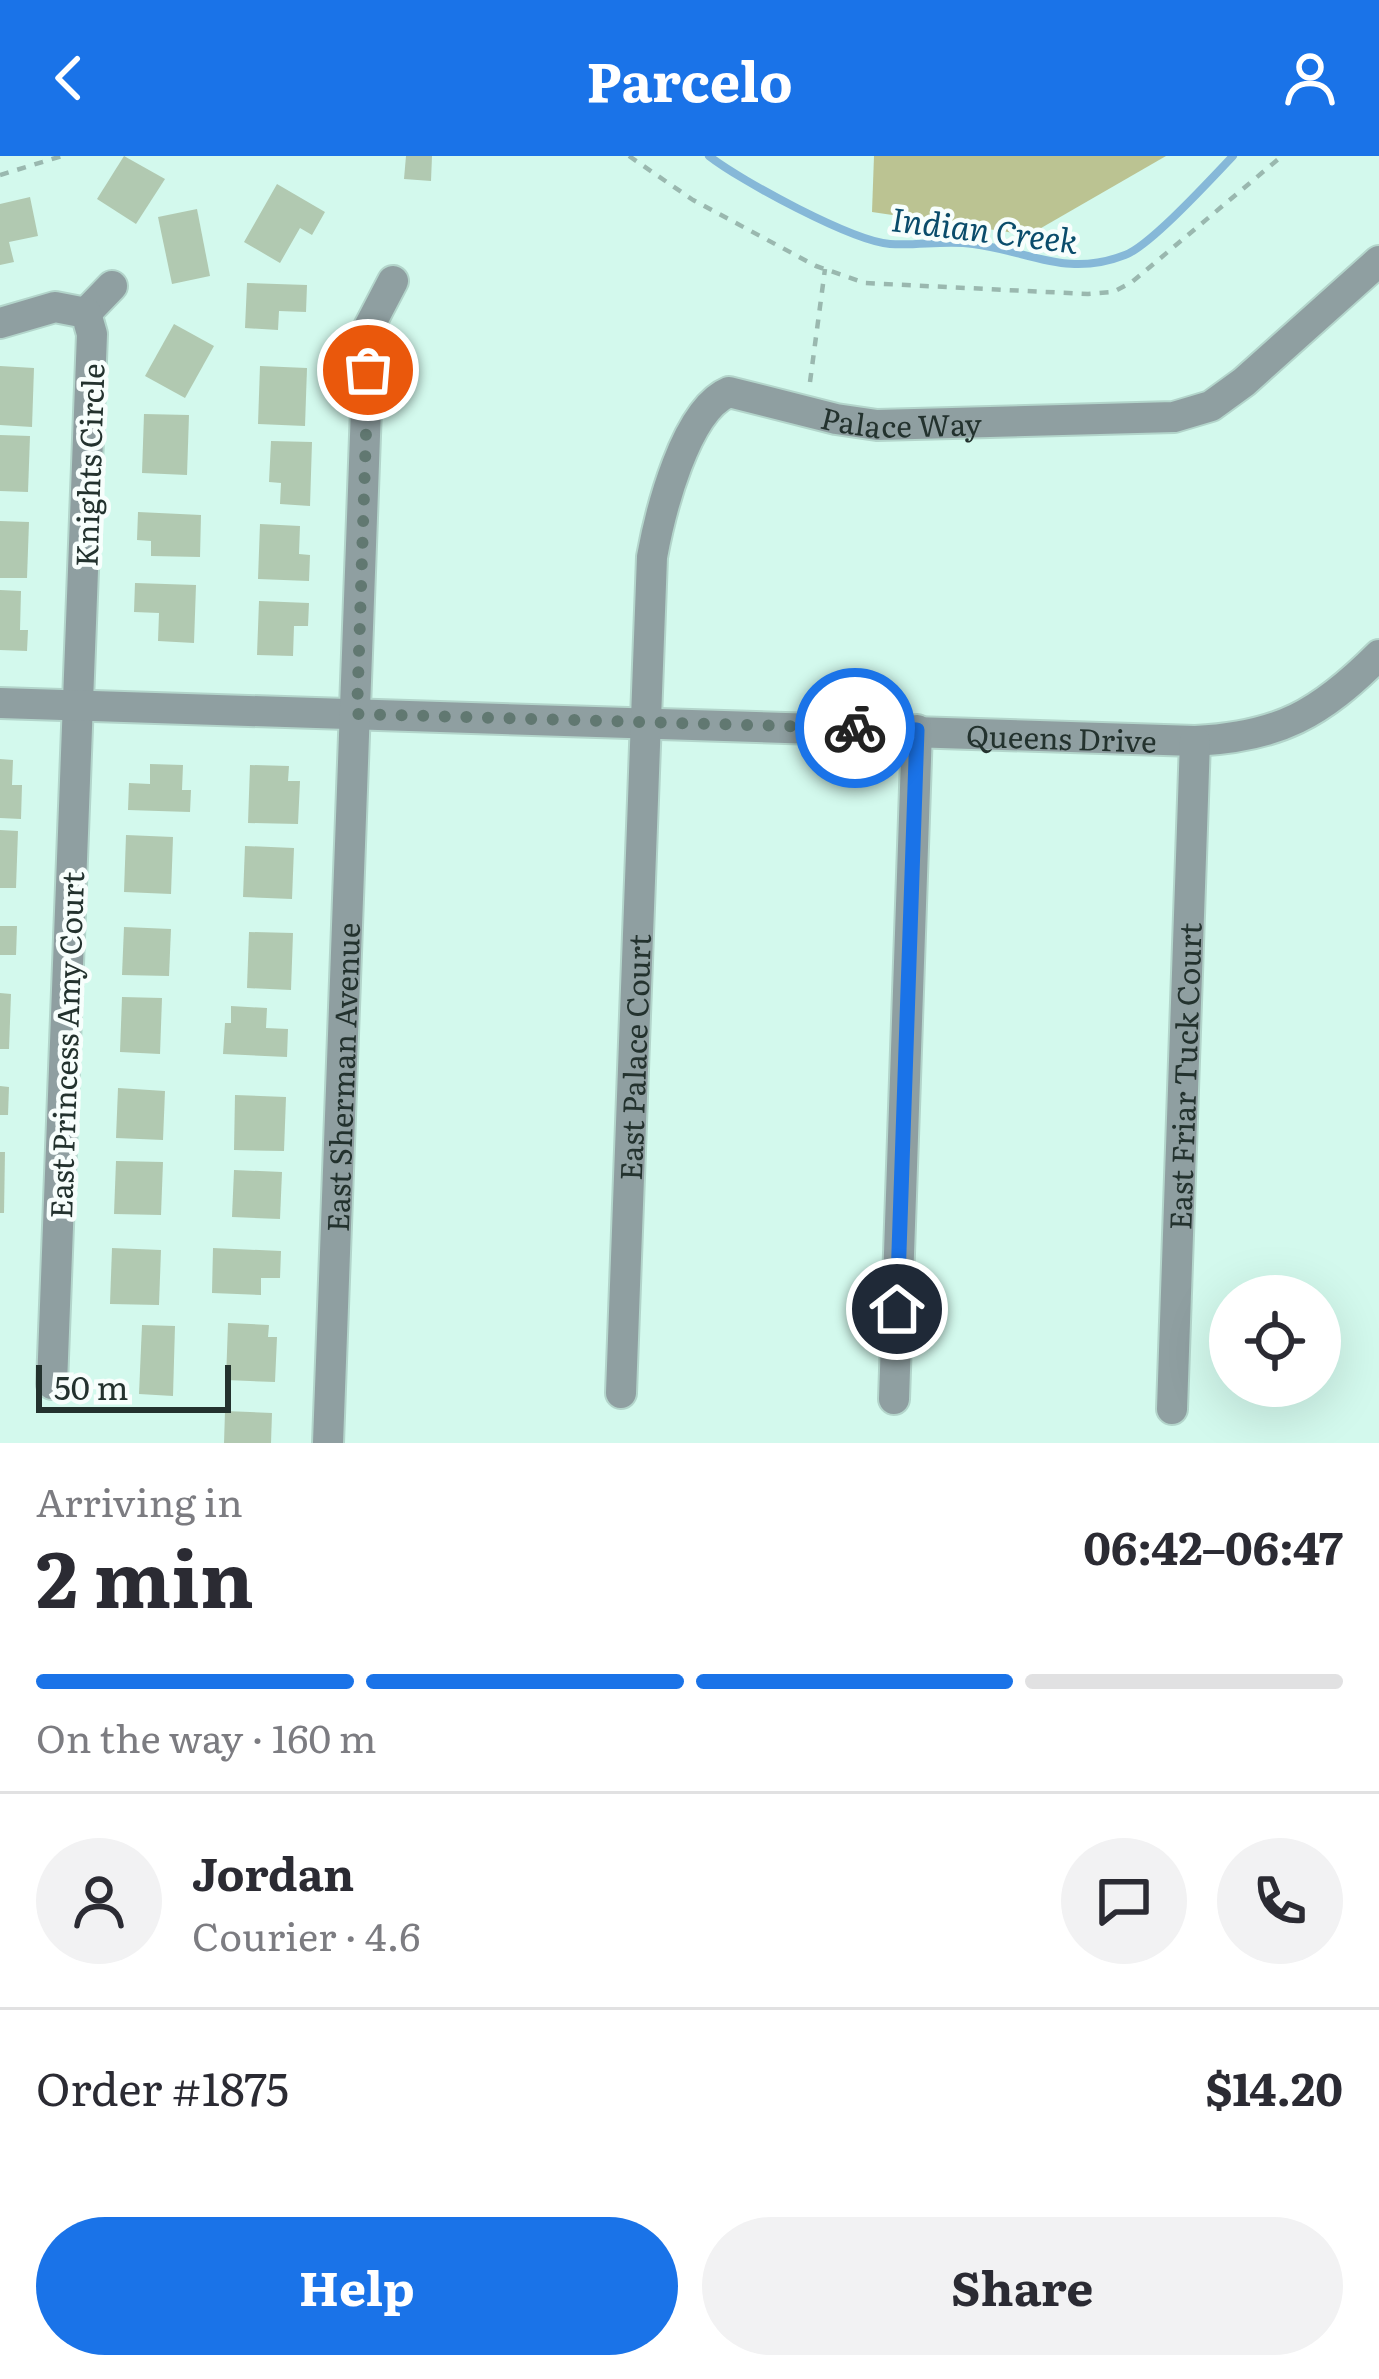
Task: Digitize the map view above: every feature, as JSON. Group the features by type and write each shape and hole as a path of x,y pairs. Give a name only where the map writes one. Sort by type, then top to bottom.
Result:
{"street":[{"name":"Palace Way","path":"645,722 652,557 665,502 694,428 714,398 729,392 877,425 1174,417 1211,406 1244,382 1379,261"},
{"name":"East Sherman Avenue","path":"328,1443 369,327 393,281"},
{"path":"0,323 55,307 86,313 112,286"},
{"name":"Knights Circle","path":"78,706 92,363 86,313"},
{"name":"Queens Drive","path":"0,703 1195,741 1243,739 1282,726 1322,704 1379,655"},
{"name":"East Princess Amy Court","path":"52,1384 78,706"},
{"name":"East Palace Court","path":"621,1393 645,722"},
{"path":"894,1399 917,730"},
{"name":"East Friar Tuck Court","path":"1172,1409 1195,741"}],"path":[{"path":"0,175 62,156"},
{"path":"629,156 692,200 825,269 865,283 1088,294 1113,292 1132,282 1282,156"},
{"path":"806,411 825,269"}],"green space":[{"path":"874,156 1166,156 1029,235 872,212"}],"building":[{"path":"124,156 165,179 136,224 97,199"},
{"path":"406,156 432,156 431,181 404,179"},
{"path":"277,184 325,212 312,235 300,228 280,263 244,242"},
{"path":"30,197 38,236 9,242 14,262 0,265 0,204"},
{"path":"197,209 210,276 172,284 158,217"},
{"path":"247,283 307,285 306,312 279,311 278,330 245,328"},
{"path":"174,324 214,346 185,398 145,376"},
{"path":"0,366 34,368 32,427 0,425"},
{"path":"260,366 307,368 305,426 258,424"},
{"path":"144,414 189,415 187,475 142,473"},
{"path":"0,435 30,436 28,492 0,491"},
{"path":"271,441 312,442 310,506 280,504 281,483 269,482"},
{"path":"138,512 201,515 200,557 151,556 151,541 137,540"},
{"path":"0,521 29,522 27,578 0,578"},
{"path":"260,524 300,526 299,554 310,555 309,581 258,579"},
{"path":"135,583 196,585 194,643 158,641 159,613 134,612"},
{"path":"0,590 21,591 20,630 28,630 27,651 0,650"},
{"path":"259,601 309,603 308,626 294,626 293,656 257,655"},
{"path":"0,759 13,760 12,785 22,785 21,819 0,818"},
{"path":"150,764 183,765 182,790 191,790 190,812 128,810 129,783 150,784"},
{"path":"250,765 289,766 288,781 300,781 298,824 248,823"},
{"path":"0,830 18,831 16,888 0,888"},
{"path":"126,835 173,837 171,894 124,892"},
{"path":"245,846 294,848 292,899 243,897"},
{"path":"0,926 17,926 16,955 0,955"},
{"path":"124,927 171,929 169,976 122,975"},
{"path":"249,932 293,933 291,990 247,988"},
{"path":"0,993 11,994 9,1049 0,1049"},
{"path":"122,997 162,998 160,1054 120,1052"},
{"path":"231,1006 267,1008 266,1028 288,1029 287,1057 223,1054"},
{"path":"0,1086 9,1087 8,1115 0,1115"},
{"path":"118,1088 165,1091 163,1140 116,1138"},
{"path":"235,1095 286,1097 284,1151 234,1150"},
{"path":"0,1152 5,1152 4,1213 0,1213"},
{"path":"116,1161 163,1162 161,1215 114,1214"},
{"path":"234,1170 282,1172 280,1219 232,1217"},
{"path":"112,1248 161,1250 159,1305 110,1304"},
{"path":"213,1248 281,1251 280,1278 261,1278 261,1295 212,1293"},
{"path":"228,1323 269,1325 268,1337 277,1337 275,1382 226,1380"},
{"path":"142,1325 175,1326 173,1396 139,1394"},
{"path":"225,1411 272,1413 271,1443 224,1443"}],"waterway":[{"name":"Indian Creek","path":"709,156 797,208 873,240 973,244 1084,264 1136,249 1233,156"}],"way so far":[{"path":"368,370 357,714 855,728"}],"route":[{"path":"855,728 917,730 897,1309"}]}
